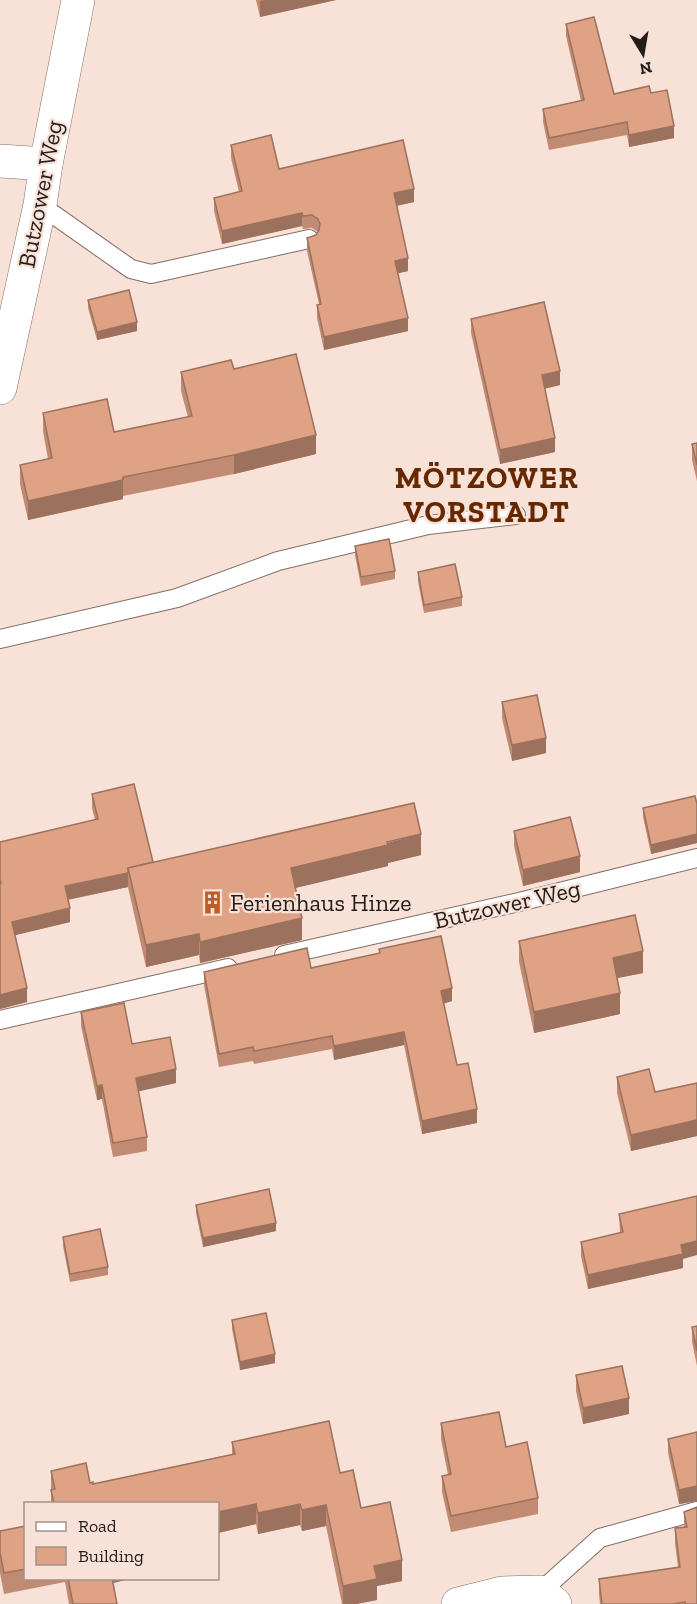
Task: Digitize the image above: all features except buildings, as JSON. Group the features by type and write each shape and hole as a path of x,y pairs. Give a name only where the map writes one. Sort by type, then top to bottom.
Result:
{"street":[{"name":"Butzower Weg","path":"0,388 40,205 78,0"},
{"path":"0,161 46,164"},
{"path":"458,1604 502,1593 547,1598"}],"lane":[{"path":"40,205 131,269 151,274 309,239"},
{"path":"0,639 177,598 289,558 428,525 516,515"},
{"name":"Butzower Weg","path":"266,959 519,902 697,858"},
{"path":"0,1020 242,965"},
{"path":"547,1598 600,1538 697,1511"}],"place":[{"name":"Ferienhaus Hinze","path":"212,902"}],"district":[{"name":"MÖTZOWER VORSTADT","path":"487,495"}]}
